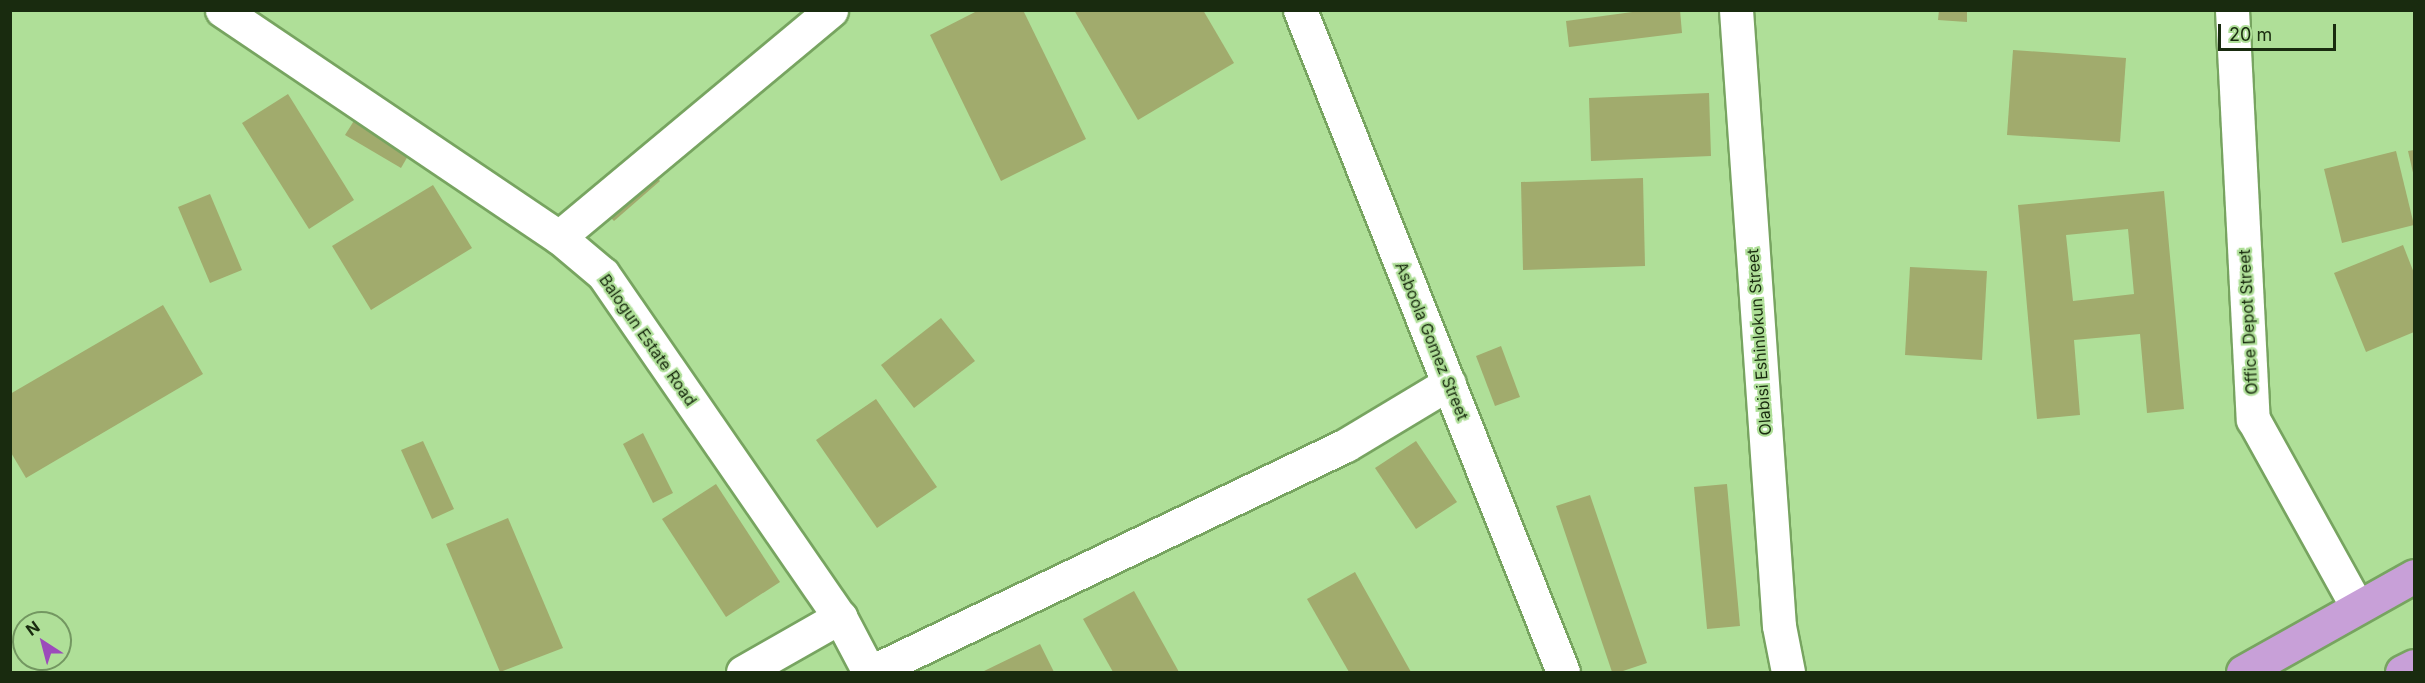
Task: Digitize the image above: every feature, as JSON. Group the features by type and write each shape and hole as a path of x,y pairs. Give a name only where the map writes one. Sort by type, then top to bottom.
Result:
{"highway":[{"path":"2243,672 2415,576"},
{"path":"2402,672 2415,666"}],"street":[{"name":"Balogun Estate Road","path":"222,10 559,237 603,274 840,617 870,672"},
{"path":"559,237 831,10"},
{"name":"Asboola Gomez Street","path":"1300,10 1563,672"},
{"name":"Olabisi Eshinlokun Street","path":"1736,10 1779,626 1788,672"},
{"name":"Office Depot Street","path":"2232,10 2253,419 2357,607"},
{"path":"870,672 1346,445 1449,383"},
{"path":"743,672 840,617"}],"building":[{"path":"979,10 1023,10 1086,139 1001,181 930,35"},
{"path":"1074,10 1203,10 1234,63 1138,120"},
{"path":"1647,10 1680,10 1682,33 1569,47 1566,21"},
{"path":"1939,10 1967,10 1967,22 1938,20"},
{"path":"2013,50 2126,58 2120,142 2007,135"},
{"path":"1709,93 1711,156 1591,161 1589,98"},
{"path":"288,94 354,200 309,229 242,123"},
{"path":"357,116 412,149 401,168 345,135"},
{"path":"2414,150 2414,177 2408,151"},
{"path":"2396,151 2414,225 2342,243 2324,169"},
{"path":"647,167 660,181 614,221 600,207"},
{"path":"1643,178 1645,266 1523,270 1521,182"},
{"path":"433,185 472,248 371,310 332,246"},
{"path":"2164,191 2184,409 2147,413 2140,334 2074,340 2080,415 2037,419 2018,205","holes":["2128,229 2134,294 2073,301 2066,235"]},
{"path":"210,194 242,270 210,283 178,207"},
{"path":"2403,245 2414,273 2414,332 2366,352 2334,273"},
{"path":"1910,267 1987,271 1982,360 1905,355"},
{"path":"163,305 203,374 26,478 10,451 10,394"},
{"path":"941,318 975,361 914,408 881,365"},
{"path":"1501,346 1520,397 1495,406 1476,356"},
{"path":"876,399 937,487 877,528 816,440"},
{"path":"643,433 673,493 653,503 623,444"},
{"path":"423,441 454,509 432,519 401,450"},
{"path":"1416,441 1457,502 1416,529 1375,468"},
{"path":"716,484 780,582 726,617 662,519"},
{"path":"1727,484 1740,626 1707,629 1694,487"},
{"path":"1590,495 1647,663 1620,672 1612,672 1556,506"},
{"path":"508,518 563,648 500,672 446,544"},
{"path":"1355,572 1411,672 1349,672 1307,599"},
{"path":"1134,591 1179,672 1113,672 1083,619"},
{"path":"1040,644 1054,672 982,672"}]}
